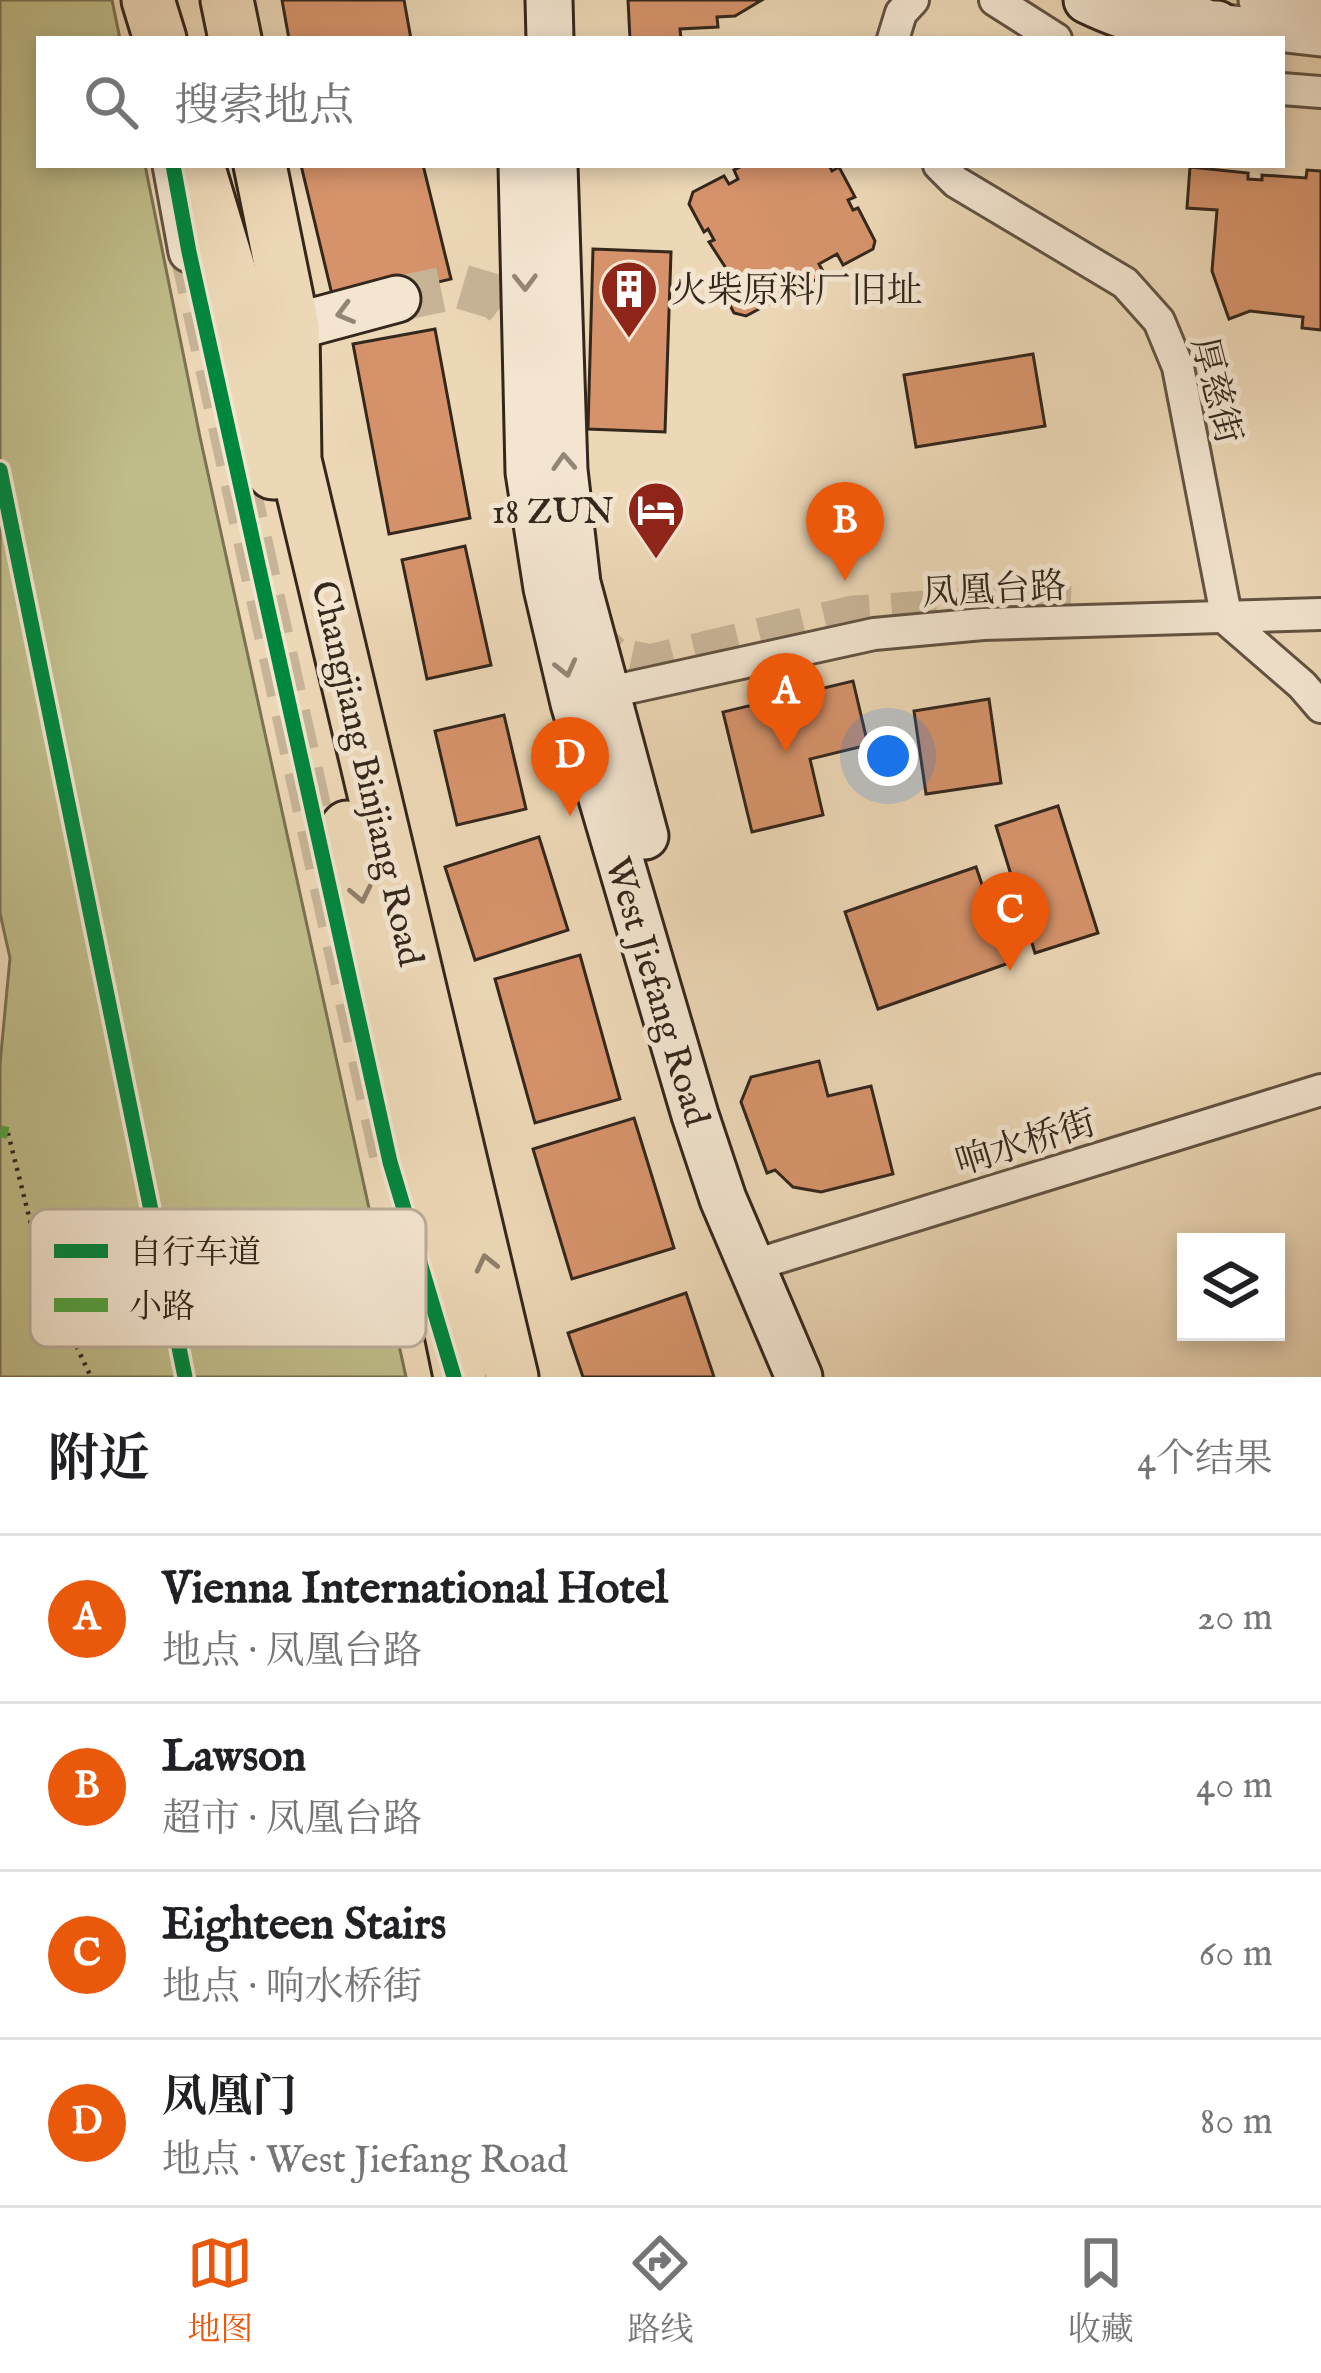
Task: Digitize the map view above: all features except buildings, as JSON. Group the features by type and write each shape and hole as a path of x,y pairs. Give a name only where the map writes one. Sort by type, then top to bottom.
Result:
{"main road":[{"path":"519,0 520,36"},
{"path":"549,0 550,36"},
{"path":"1087,0 1124,17 1172,28 1217,24"},
{"name":"Changjiang Binjiang Road","path":"198,168 210,263 420,1209"},
{"path":"210,263 211,168"},
{"path":"234,168 295,460"},
{"name":"Changjiang Binjiang Road","path":"261,168 293,327 295,460 512,1377"},
{"name":"West Jiefang Road","path":"522,168 529,472 547,588 574,703 723,1199 831,1377"},
{"name":"West Jiefang Road","path":"554,168 564,470 577,583 799,1377"},
{"path":"293,327 398,299"},
{"name":"Changjiang Binjiang Road","path":"426,1237 457,1377"}],"street":[{"path":"894,36 902,13 913,0"},
{"path":"995,0 1051,36"},
{"path":"1158,0 1217,24 1321,36"},
{"path":"1259,0 1321,4"},
{"path":"1285,89 1321,92"},
{"path":"174,168 210,263"},
{"name":"厚慈街","path":"942,168 956,182 1126,283 1159,321 1178,367 1227,620"},
{"name":"凤凰台路","path":"605,693 874,634 983,624 1321,614"},
{"path":"1227,620 1321,706"},
{"name":"响水桥街","path":"765,1262 1321,1090"},
{"path":"390,1162 405,1209"},
{"path":"426,1278 457,1377"}],"path":[{"path":"8,1132 30,1220"},
{"path":"77,1347 91,1377"}],"shaded area":[{"path":"0,0 112,0 119,36 36,36 36,168 146,168 369,1209 30,1209 30,1347 399,1347 406,1377 0,1377 0,1064 10,958 0,913"}],"tunnel":[{"path":"189,252 390,1162"},
{"path":"397,299 459,286 496,297 525,320 534,349"},
{"path":"576,627 612,659 650,667 854,618 1012,607 1084,609"}],"marked path":[{"path":"0,1131 8,1133"}],"cycle path":[{"path":"174,168 404,1209"},
{"path":"0,470 151,1209"},
{"path":"426,1283 454,1377"},
{"path":"179,1347 185,1377"}],"place":[{"name":"火柴原料厂旧址","path":"629,340"},
{"name":"18 ZUN","path":"656,561"},
{"name":"Lawson","path":"845,581"},
{"name":"Vienna International Hotel","path":"786,752"},
{"name":"凤凰门","path":"570,816"},
{"name":"Eighteen Stairs","path":"1010,971"}]}
